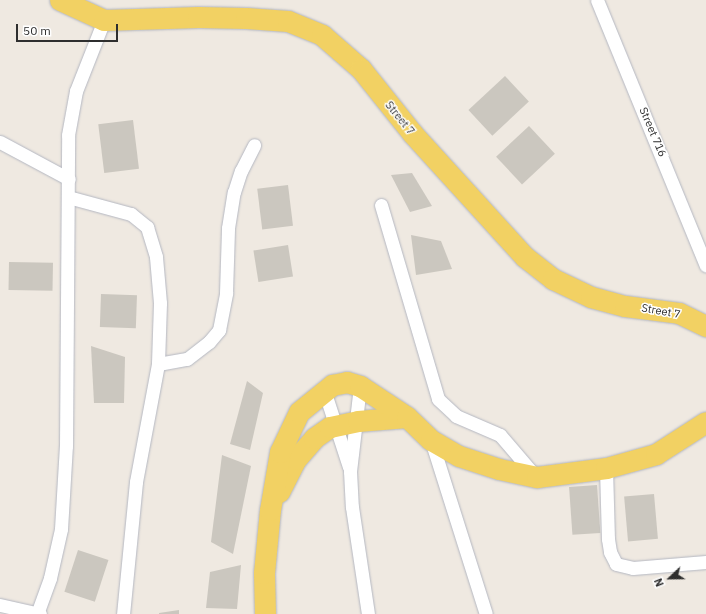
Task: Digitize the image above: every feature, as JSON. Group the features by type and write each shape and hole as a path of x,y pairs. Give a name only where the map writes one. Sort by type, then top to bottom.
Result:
{"main road":[{"name":"Street 7","path":"60,0 104,20 198,17 246,18 288,21 322,35 361,69 412,132 525,257 553,279 591,297 625,306 679,313 706,326"},
{"path":"265,614 264,573 270,510 280,452 299,412 332,385 348,382 360,386 407,417 431,440 459,456 499,469 537,478 606,468 656,454 706,422"},
{"path":"270,510 296,459 314,438 330,427 358,421 407,417"}],"street":[{"name":"Street 716","path":"597,0 706,266"},
{"path":"0,605 38,614 50,578 61,529 66,446 69,179 68,141 74,97 83,68 104,20"},
{"path":"0,142 69,179"},
{"path":"158,364 186,359 209,342 219,330 226,293 228,228 234,192 241,171 254,146"},
{"path":"68,197 131,214 147,227 156,257 160,304 158,364 136,482 123,614"},
{"path":"381,205 438,399 456,416 500,435 537,478"},
{"path":"360,386 358,421 350,471 352,507 368,614"},
{"path":"324,390 337,426 350,471"},
{"path":"431,440 486,614"},
{"path":"606,468 608,539 610,552 616,564 633,568 706,562"}],"building":[{"path":"505,76 529,102 492,136 468,110"},
{"path":"133,120 139,169 104,173 98,124"},
{"path":"529,126 555,154 522,184 496,157"},
{"path":"412,173 432,206 410,212 391,175"},
{"path":"288,185 293,226 262,229 257,189"},
{"path":"411,235 441,241 452,269 416,275"},
{"path":"288,245 293,277 258,282 253,250"},
{"path":"9,262 53,263 53,291 9,290"},
{"path":"101,294 137,295 136,328 100,327"},
{"path":"91,346 125,357 124,403 94,403"},
{"path":"247,381 263,393 250,450 230,444"},
{"path":"222,455 251,466 233,554 211,542"},
{"path":"597,485 600,533 572,535 569,487"},
{"path":"654,494 658,539 628,541 624,497"},
{"path":"78,550 108,560 95,602 64,592"},
{"path":"241,565 237,609 206,608 210,572"},
{"path":"179,610 179,614 159,614 159,613"}]}
